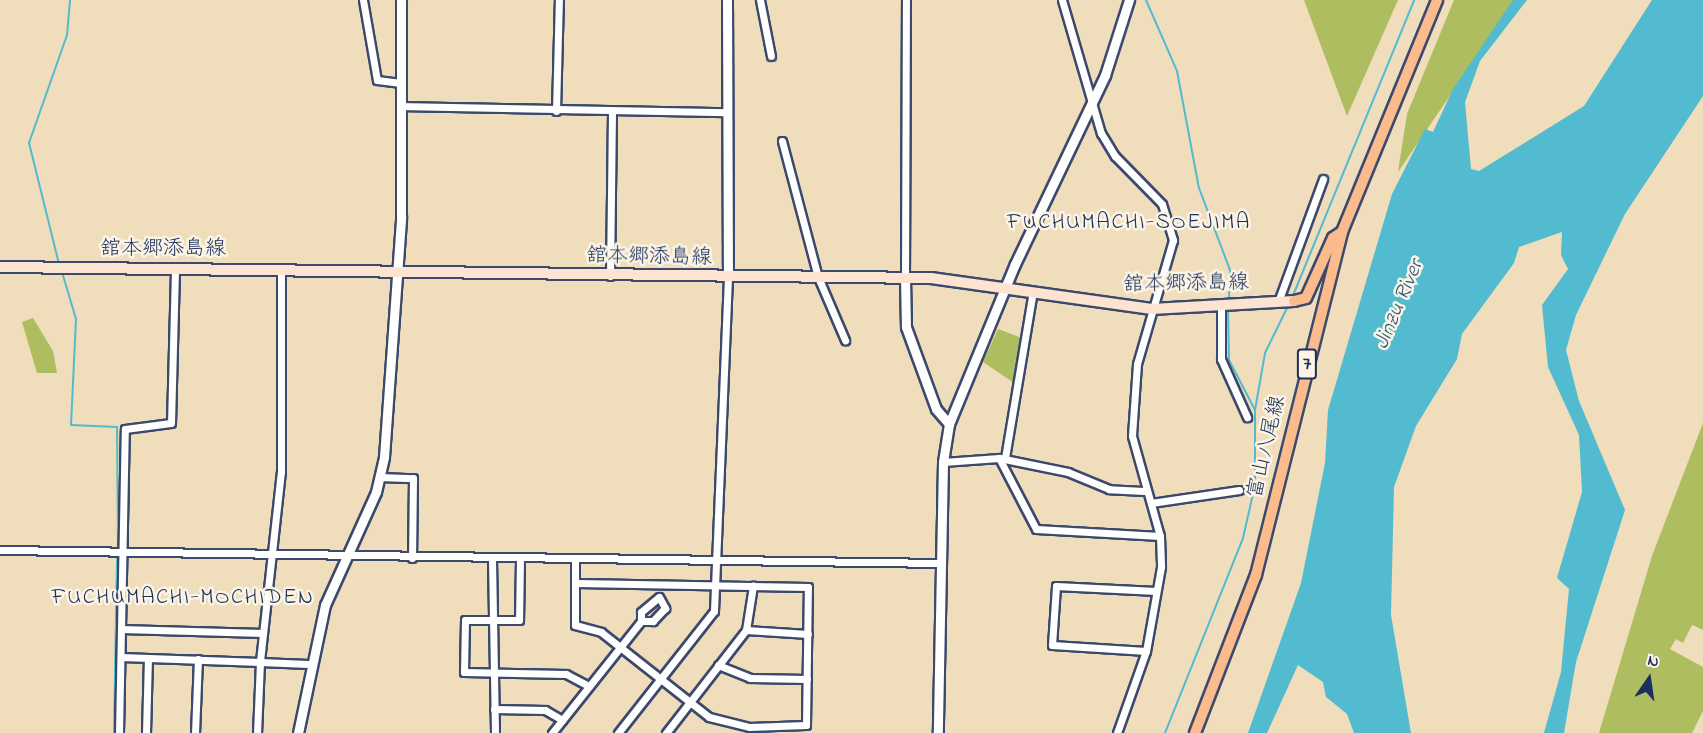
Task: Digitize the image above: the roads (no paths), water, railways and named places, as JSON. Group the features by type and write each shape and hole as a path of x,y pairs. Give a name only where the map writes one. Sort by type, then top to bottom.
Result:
{"main road":[{"name":"富山八尾線","path":"1195,733 1256,575 1342,232 1437,0"},
{"path":"1287,301 1306,298 1333,238 1342,232"},
{"name":"舘本郷添島線","path":"0,267 610,276 904,277 1006,287 1152,309 1287,301"}],"street":[{"path":"363,0 377,80 401,83"},
{"path":"298,733 308,664 325,604 347,557 379,477 397,272 401,0"},
{"path":"556,111 559,0"},
{"path":"618,733 714,611 728,277 724,112 727,0"},
{"path":"760,0 771,56"},
{"path":"906,0 904,277 906,327 936,409 949,424"},
{"path":"1062,0 1091,106 1115,156 1162,204 1170,222 1172,255 1152,309 1137,364 1132,436 1144,491 1151,503 1160,536 1156,591 1146,651 1117,733"},
{"path":"938,733 943,462 949,424 1006,287 1091,106 1129,0"},
{"path":"401,106 556,111 724,112"},
{"path":"610,276 612,112"},
{"path":"782,141 818,277 845,340"},
{"path":"1287,301 1323,179"},
{"path":"119,733 125,429 171,423 175,269"},
{"path":"257,733 260,662 281,471 281,270"},
{"path":"1033,291 1002,458 1036,529 1160,536"},
{"path":"1221,305 1221,359 1246,417"},
{"path":"943,462 1002,458 1109,489 1144,491"},
{"path":"379,477 413,478 412,558"},
{"path":"1151,503 1239,490"},
{"path":"0,550 412,558 940,563"},
{"path":"492,559 495,733"},
{"path":"520,559 519,620 465,620 464,672 566,674 589,686"},
{"path":"575,560 575,625 601,632 709,717 749,730 806,725 808,587 576,583"},
{"path":"641,621 653,621 665,608 659,597 659,586"},
{"path":"666,733 746,630 753,586"},
{"path":"1146,651 1052,645 1056,586 1156,591"},
{"path":"552,733 641,621 642,612 659,597"},
{"path":"121,629 263,633"},
{"path":"746,630 808,634"},
{"path":"121,657 308,664"},
{"path":"146,733 148,658"},
{"path":"195,733 198,659"},
{"path":"718,666 750,678 807,679"},
{"path":"494,709 545,710 562,720"}],"water":[{"name":"Jinzu River","path":"1513,0 1527,0 1480,61 1465,102 1471,169 1479,171 1584,106 1652,0 1703,0 1703,96 1625,214 1576,315 1566,350 1579,401 1625,510 1576,662 1564,733 1544,733 1561,672 1569,589 1557,578 1582,492 1579,435 1548,367 1542,305 1568,269 1561,255 1562,232 1519,247 1514,263 1462,334 1457,359 1416,426 1394,487 1391,615 1411,733 1354,733 1347,714 1326,697 1323,682 1298,665 1267,733 1248,733 1301,583 1325,463 1328,410 1392,194 1425,129 1433,132 1453,89"}],"waterway":[{"path":"59,264 29,143 67,35 70,0"},
{"path":"1146,0 1177,71 1199,188 1230,270 1229,302"},
{"path":"1292,298 1414,0"},
{"path":"62,272 76,319 71,425 117,427 118,547"},
{"path":"1165,733 1243,538 1255,485 1255,410 1265,353 1288,306"},
{"path":"1228,308 1229,360 1255,410"},
{"path":"114,733 117,559"}],"district":[{"name":"FUCHUMACHI-SOEJIMA","path":"1129,224"},
{"name":"FUCHUMACHI-MOCHIDEN","path":"183,599"}]}
